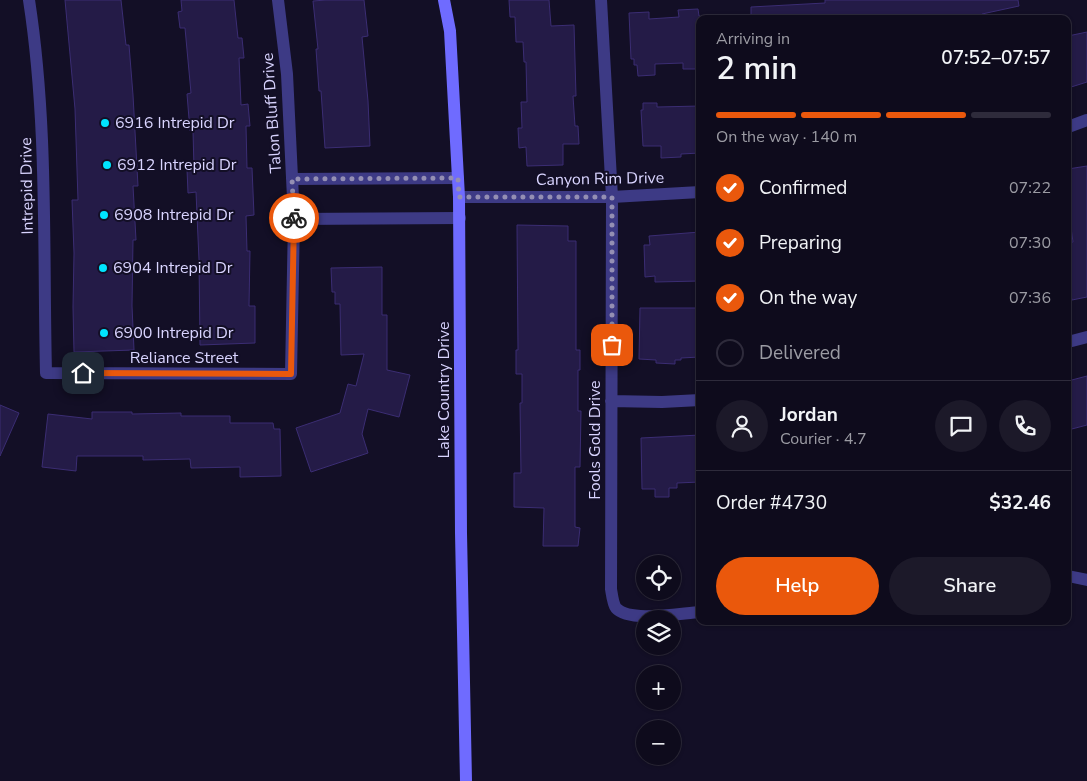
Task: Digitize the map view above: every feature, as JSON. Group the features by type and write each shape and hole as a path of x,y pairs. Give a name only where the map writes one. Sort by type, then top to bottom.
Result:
{"street":[{"name":"Intrepid Drive","path":"29,0 33,23 44,148 46,373"},
{"name":"Talon Bluff Drive","path":"278,0 287,74 294,219 291,374"},
{"name":"Lake Country Drive","path":"444,0 450,31 460,218 461,533 466,781"},
{"name":"Fools Gold Drive","path":"601,0 612,197 611,589 616,607 625,614 647,617 696,612"},
{"path":"1071,126 1087,120"},
{"path":"292,179 458,178"},
{"name":"Canyon Rim Drive","path":"459,197 612,197 696,192"},
{"path":"294,219 460,218"},
{"path":"1071,341 1087,337"},
{"name":"Reliance Street","path":"46,373 291,374"},
{"path":"611,401 696,400"},
{"path":"1071,577 1087,580"}],"building":[{"path":"65,0 121,0 126,45 129,45 138,186 133,186 136,240 133,240 132,306 134,350 74,352 72,200 78,200 75,109"},
{"path":"181,0 234,0 238,38 242,38 244,58 239,58 241,105 248,104 250,126 246,126 247,168 252,168 254,215 246,216 247,251 250,251 249,306 255,306 255,343 200,345 196,192 188,193 187,169 194,168 193,131 190,131 187,94 191,93 185,28 180,28 178,12 182,11"},
{"path":"364,0 368,36 362,37 370,146 325,148 313,1"},
{"path":"509,0 549,0 551,26 574,25 576,96 573,96 575,126 578,126 579,144 563,144 563,165 527,166 526,147 519,148 518,128 522,128 521,102 527,102 526,62 524,62 523,42 516,42 515,17 510,17"},
{"path":"825,0 1018,0 1019,6 982,15 751,15 751,7 825,3"},
{"path":"698,9 699,15 696,15 696,69 683,69 683,63 655,64 655,75 638,76 637,65 634,65 634,59 631,59 629,13 649,12 649,19 679,17 678,10"},
{"path":"1087,32 1087,82 1071,87 1071,35"},
{"path":"643,103 657,103 657,107 696,106 696,153 681,154 681,157 661,158 661,146 643,146 641,110 643,110"},
{"path":"1087,166 1087,297 1072,300 1071,242 1073,242 1071,228 1071,169"},
{"path":"517,225 568,226 568,241 576,241 576,350 580,350 578,411 581,411 580,467 575,467 575,527 580,528 578,546 543,546 544,508 514,507 514,473 521,473 520,403 522,403 522,374 516,374 516,350 518,350"},
{"path":"696,232 696,281 655,282 655,276 645,277 644,245 650,245 649,236"},
{"path":"382,267 382,315 387,315 387,370 410,375 399,417 368,409 362,434 368,453 311,472 296,428 340,413 348,384 356,386 364,354 341,355 340,304 335,304 335,292 332,292 331,268"},
{"path":"640,308 696,308 696,357 681,358 681,360 675,360 675,364 656,363 656,360 639,359"},
{"path":"1087,376 1087,425 1071,429 1071,380"},
{"path":"0,405 19,413 0,456"},
{"path":"92,412 132,412 132,414 181,413 181,416 230,416 230,423 273,423 274,429 280,429 281,476 240,477 240,467 191,468 190,459 143,460 143,456 77,456 76,471 42,467 48,414 92,419"},
{"path":"696,435 696,482 677,483 677,488 669,488 669,497 655,497 655,489 642,489 641,438"}],"way so far":[{"path":"294,218 292,179 458,178 459,197 612,197 612,345"}],"place":[{"name":"6916 Intrepid Dr","path":"105,123"},
{"name":"6912 Intrepid Dr","path":"107,165"},
{"name":"6908 Intrepid Dr","path":"104,215"},
{"name":"6904 Intrepid Dr","path":"103,268"},
{"name":"6900 Intrepid Dr","path":"104,333"}],"route":[{"path":"83,373 291,374 294,218"}]}
